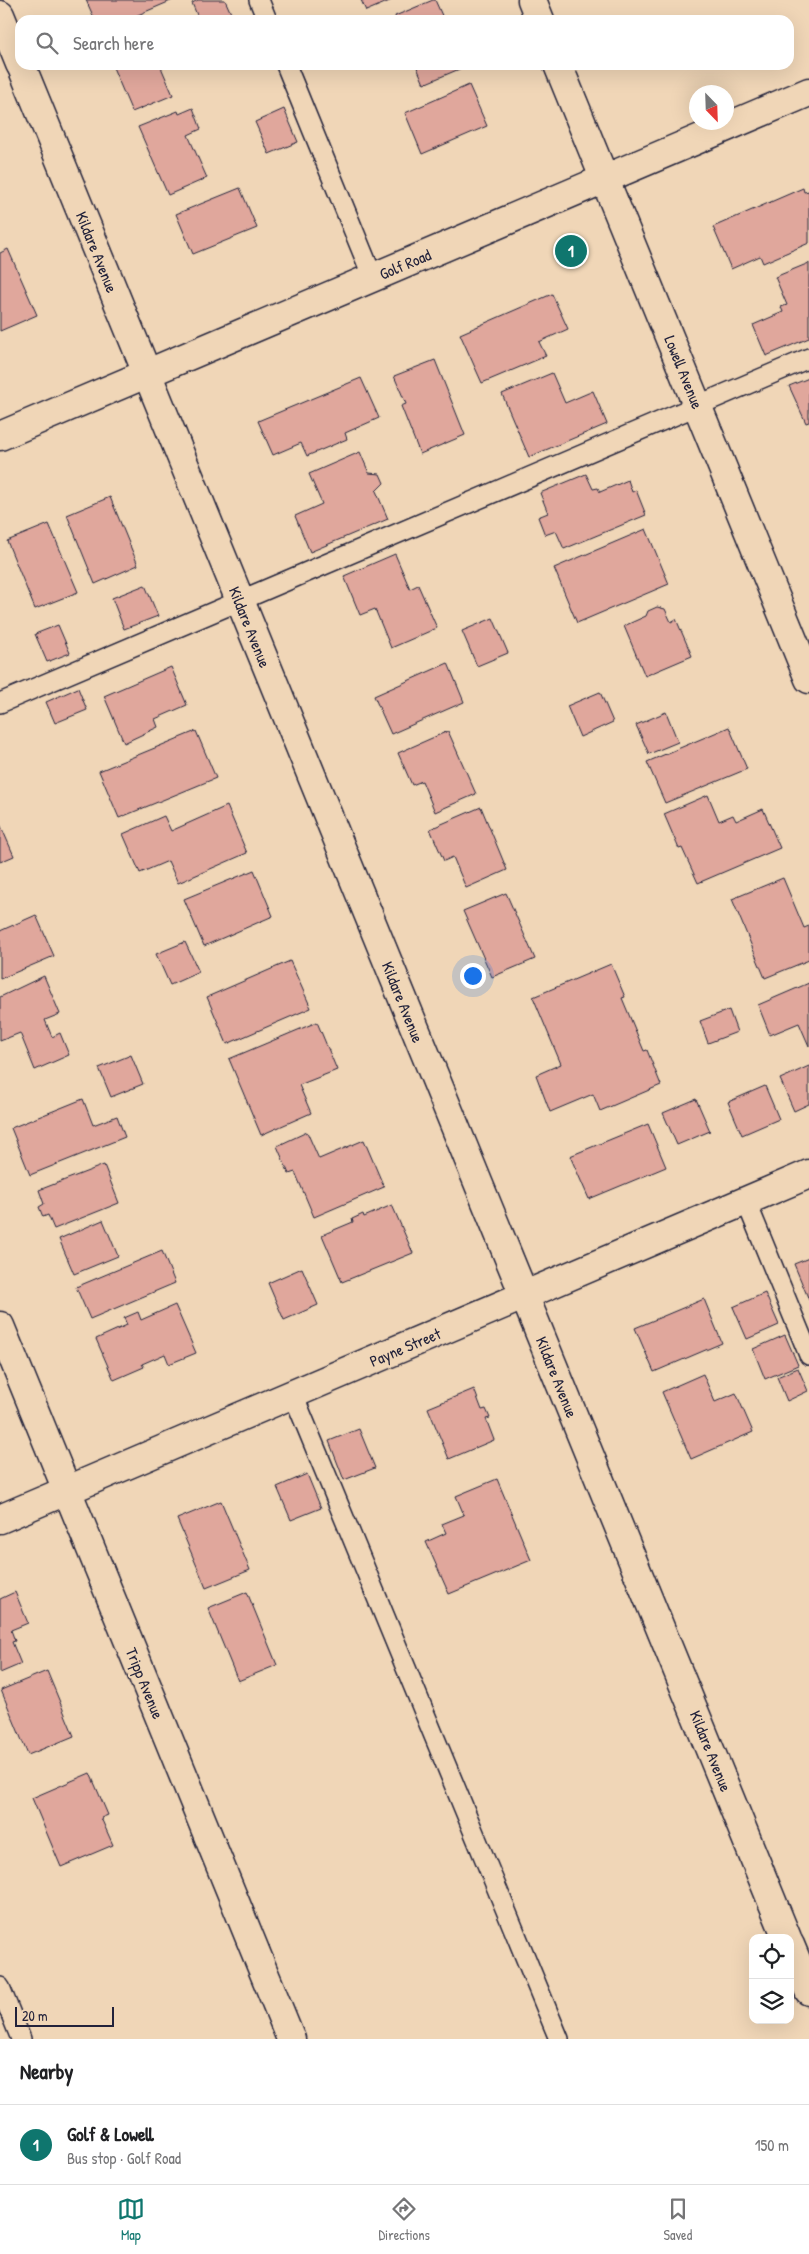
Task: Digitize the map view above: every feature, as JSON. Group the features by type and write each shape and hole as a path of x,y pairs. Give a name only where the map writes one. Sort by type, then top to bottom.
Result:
{"street":[{"path":"532,0 538,15"},
{"name":"Kildare Avenue","path":"0,15 15,52"},
{"name":"Kildare Avenue","path":"22,70 785,1934"},
{"name":"Lowell Avenue","path":"560,70 809,678"},
{"name":"Golf Road","path":"0,436 809,92"},
{"name":"Payne Street","path":"0,1519 809,1174"},
{"name":"Tripp Avenue","path":"0,1326 291,2039"},
{"path":"794,1955 809,1991"}],"lane":[{"path":"259,0 265,15"},
{"path":"288,70 373,278"},
{"path":"0,703 809,358"},
{"path":"746,1201 809,1355"},
{"path":"293,1394 559,2039"},
{"path":"0,1987 21,2039"}],"building":[{"path":"86,0 173,0 138,15 93,15"},
{"path":"198,0 225,0 232,15 197,15 192,3"},
{"path":"361,0 392,0 366,11"},
{"path":"435,0 442,15 397,15"},
{"path":"114,70 162,70 173,95 132,112"},
{"path":"418,70 457,70 424,84"},
{"path":"469,85 487,126 422,154 405,113"},
{"path":"193,108 201,129 188,135 207,178 168,195 138,127 178,111 179,114"},
{"path":"284,109 298,142 269,154 255,122"},
{"path":"240,188 257,228 193,254 176,214"},
{"path":"803,188 804,192 809,191 809,243 763,263 760,256 731,269 713,227"},
{"path":"8,249 37,315 0,331 0,253"},
{"path":"809,263 809,338 766,356 753,325 783,312 781,307 787,305 775,277"},
{"path":"552,294 568,329 539,342 546,356 482,383 460,334"},
{"path":"435,360 465,435 420,454 401,406 406,404 394,376"},
{"path":"552,373 565,403 593,391 607,424 529,457 502,394"},
{"path":"361,378 379,418 345,433 347,439 307,456 301,443 273,455 258,421"},
{"path":"809,378 809,422 806,423 789,386"},
{"path":"360,452 369,473 380,474 384,483 376,491 388,519 310,552 295,516 322,504 309,474"},
{"path":"586,474 593,489 598,488 600,492 628,480 632,492 636,490 646,515 564,549 556,531 545,535 538,517 548,513 540,493"},
{"path":"110,497 138,565 95,584 67,515"},
{"path":"49,524 78,592 35,609 7,541"},
{"path":"646,529 669,584 577,623 554,568"},
{"path":"395,554 410,589 418,585 437,628 391,648 375,609 360,615 344,576"},
{"path":"145,585 158,616 124,629 112,598"},
{"path":"657,607 665,609 671,622 676,619 692,656 645,676 624,626 646,616 648,611"},
{"path":"493,618 508,653 477,666 462,631"},
{"path":"58,625 70,653 47,662 35,634"},
{"path":"448,663 464,702 391,734 374,696"},
{"path":"171,667 187,705 155,719 158,727 124,743 104,696"},
{"path":"78,688 87,710 55,723 46,702"},
{"path":"600,692 613,722 580,737 567,706"},
{"path":"666,712 678,742 649,754 636,725"},
{"path":"729,727 747,769 665,803 647,762"},
{"path":"196,731 216,778 119,818 99,771"},
{"path":"448,731 476,794 435,812 422,781 412,785 398,753"},
{"path":"708,795 719,821 733,815 736,821 763,809 780,848 698,883 682,848 679,849 664,814"},
{"path":"227,806 247,853 178,883 168,861 140,873 123,834 164,816 171,831"},
{"path":"481,807 507,870 466,888 453,857 444,861 430,829"},
{"path":"0,824 14,856 0,862"},
{"path":"254,870 273,916 204,946 184,899"},
{"path":"783,878 804,928 809,926 809,960 765,978 732,899"},
{"path":"506,893 535,959 492,977 463,911"},
{"path":"36,915 54,956 0,979 0,931"},
{"path":"185,942 199,972 170,985 156,954"},
{"path":"290,961 311,1008 227,1044 207,997"},
{"path":"611,964 625,997 622,998 644,1051 647,1050 661,1085 600,1111 593,1094 550,1112 536,1075 561,1064 533,997"},
{"path":"44,976 60,1014 45,1020 52,1037 60,1033 69,1055 35,1070 20,1033 0,1041 0,997"},
{"path":"809,983 809,1046 799,1023 770,1035 758,1005"},
{"path":"729,1010 737,1032 708,1043 700,1021"},
{"path":"317,1022 337,1070 299,1085 311,1113 261,1135 229,1059"},
{"path":"131,1055 143,1084 111,1097 99,1068"},
{"path":"809,1066 809,1104 794,1111 780,1079"},
{"path":"765,1086 779,1119 742,1135 728,1102"},
{"path":"83,1099 93,1125 117,1116 125,1137 30,1175 11,1128"},
{"path":"696,1099 710,1131 677,1145 663,1113"},
{"path":"648,1124 666,1167 589,1199 570,1156"},
{"path":"307,1132 319,1159 364,1140 384,1187 314,1217 295,1172 289,1174 277,1146"},
{"path":"104,1165 119,1203 54,1229 48,1215 43,1217 39,1207 44,1204 39,1190"},
{"path":"392,1205 413,1253 342,1282 322,1235 353,1222 352,1219 363,1214 364,1217"},
{"path":"103,1220 118,1256 74,1274 59,1239"},
{"path":"162,1251 175,1283 90,1319 76,1287"},
{"path":"809,1258 809,1300 794,1264"},
{"path":"302,1268 318,1305 284,1320 268,1283"},
{"path":"765,1293 779,1325 747,1339 733,1307"},
{"path":"704,1299 722,1343 654,1372 635,1328"},
{"path":"175,1305 196,1353 169,1364 165,1354 142,1364 144,1367 114,1380 96,1339 127,1325 124,1318 138,1312 141,1320"},
{"path":"785,1335 798,1365 765,1379 753,1349"},
{"path":"798,1368 808,1391 787,1401 777,1377"},
{"path":"703,1374 715,1402 736,1393 753,1432 691,1459 662,1392"},
{"path":"474,1389 482,1410 486,1409 490,1418 486,1419 494,1440 449,1459 428,1408"},
{"path":"359,1429 375,1468 344,1480 329,1441"},
{"path":"307,1474 321,1508 291,1520 277,1487"},
{"path":"497,1479 531,1560 449,1594 426,1542 446,1533 442,1524 464,1515 456,1496"},
{"path":"221,1501 250,1570 206,1588 177,1519"},
{"path":"15,1592 28,1623 11,1630 15,1641 12,1642 21,1664 0,1673 0,1599"},
{"path":"247,1592 277,1665 238,1681 208,1608"},
{"path":"47,1671 74,1736 28,1755 1,1690"},
{"path":"90,1773 108,1815 101,1818 113,1845 61,1867 32,1798"}],"place":[{"name":"Golf & Lowell","path":"571,251"}]}
